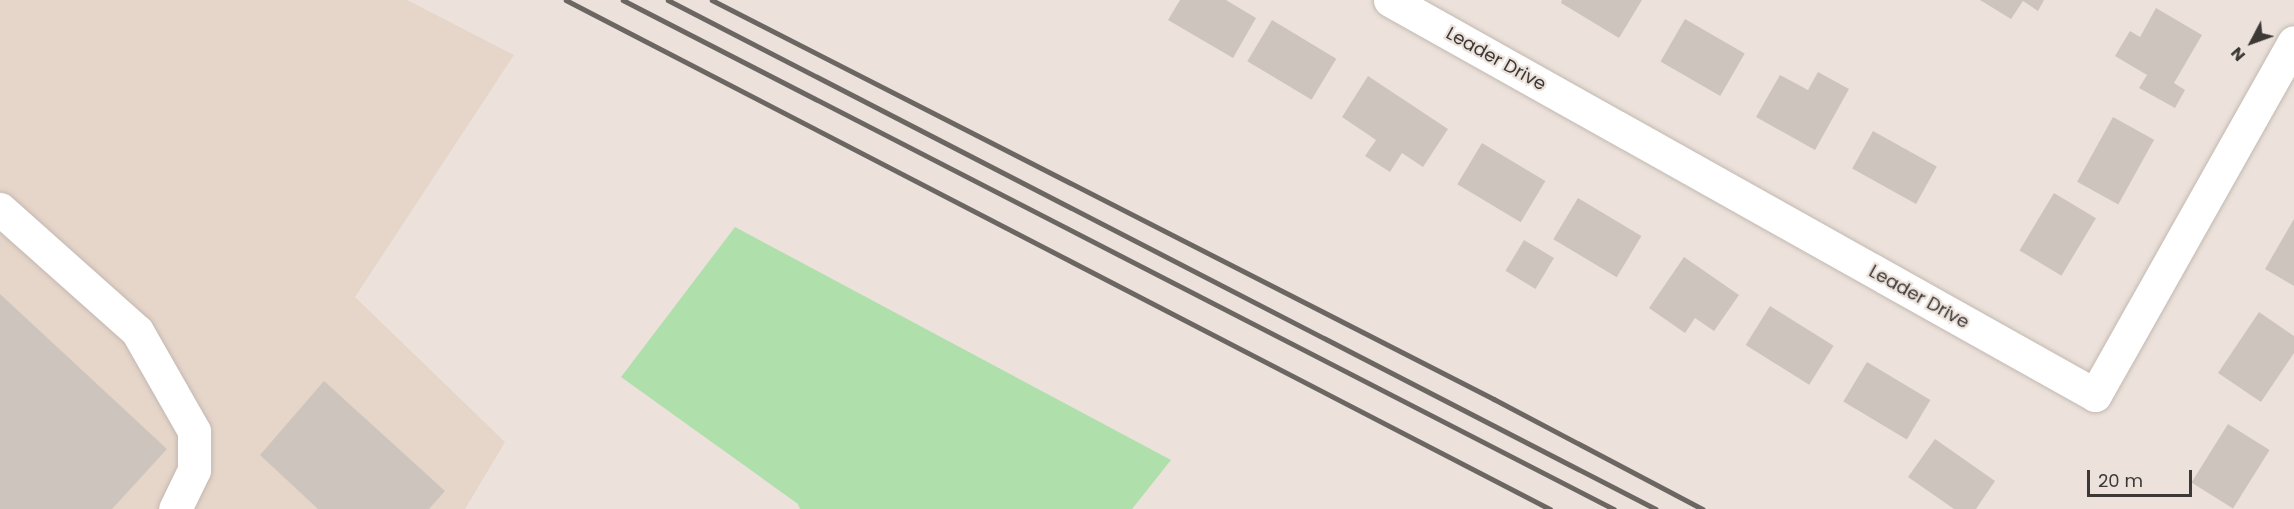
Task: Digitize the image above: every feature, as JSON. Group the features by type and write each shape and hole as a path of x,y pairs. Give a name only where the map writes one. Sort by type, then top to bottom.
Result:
{"street":[{"name":"Leader Drive","path":"1390,0 2095,395 2294,42"},
{"path":"0,209 137,331 194,432 194,470 175,509"}],"shaded area":[{"path":"0,0 407,0 514,55 355,297 505,442 465,509 0,509"}],"green space":[{"path":"735,227 1171,460 1132,509 800,509 798,504 621,377"}],"building":[{"path":"1180,0 1226,0 1256,18 1233,58 1168,20"},
{"path":"1562,0 1642,0 1619,38 1561,3"},
{"path":"1980,0 2044,0 2038,11 2023,1 2011,19"},
{"path":"2156,8 2202,35 2174,83 2185,90 2175,108 2139,88 2147,75 2115,56 2130,31 2140,37"},
{"path":"1685,19 1745,54 1720,96 1660,61"},
{"path":"1272,20 1336,59 1312,100 1247,61"},
{"path":"1818,72 1849,89 1815,150 1756,117 1780,75 1808,90"},
{"path":"1368,76 1448,129 1423,167 1402,153 1390,172 1365,156 1376,140 1342,117"},
{"path":"2113,117 2154,140 2118,205 2077,182"},
{"path":"1873,131 1937,166 1916,204 1852,169"},
{"path":"1482,143 1545,181 1521,222 1457,184"},
{"path":"2054,193 2096,218 2061,276 2019,250"},
{"path":"1578,198 1641,236 1617,277 1553,239"},
{"path":"2294,219 2294,286 2265,269"},
{"path":"1524,240 1554,258 1535,289 1505,271"},
{"path":"1684,257 1739,295 1714,331 1695,318 1685,333 1649,308"},
{"path":"0,294 167,449 112,509 0,509"},
{"path":"1770,306 1834,346 1809,385 1746,345"},
{"path":"2259,312 2294,336 2294,353 2261,402 2218,373"},
{"path":"1867,362 1930,400 1907,440 1843,401"},
{"path":"324,381 445,491 429,509 318,509 260,455"},
{"path":"2228,424 2270,450 2233,508 2191,483"},
{"path":"1935,439 1995,481 1976,509 1954,509 1908,477"}],"railway":[{"path":"566,0 1550,509"},
{"path":"623,0 1614,509"},
{"path":"668,0 1656,509"},
{"path":"712,0 1494,399 1703,509"}]}
